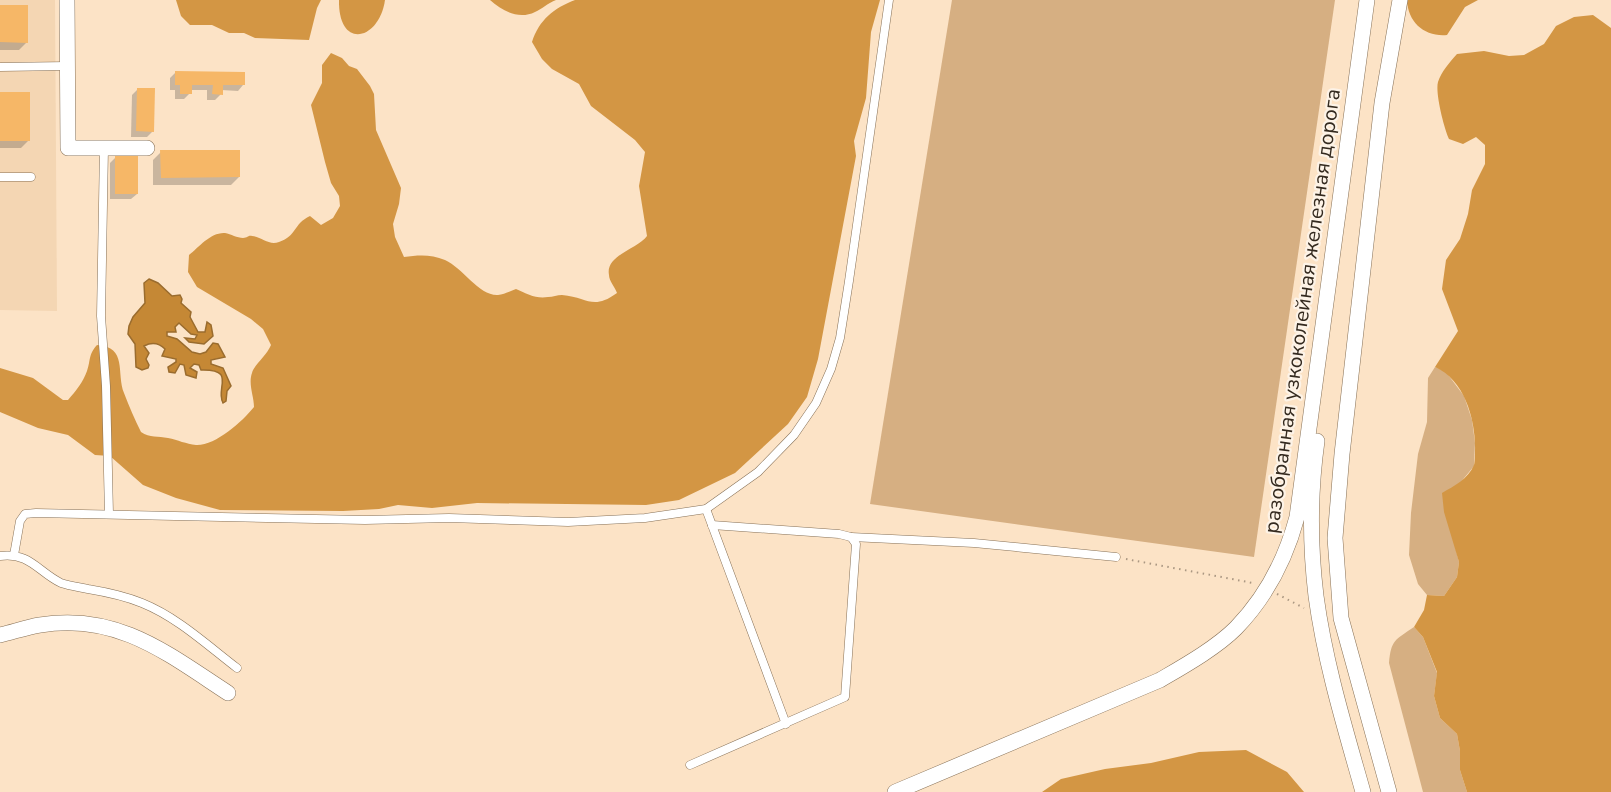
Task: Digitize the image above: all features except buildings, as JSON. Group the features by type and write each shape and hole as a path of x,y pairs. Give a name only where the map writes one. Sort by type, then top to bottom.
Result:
{"street":[{"path":"67,0 68,148 147,148"},
{"name":"разобранная узкоколейная железная дорога","path":"895,792 1160,680 1191,662 1234,629 1266,588 1281,564 1297,517 1367,0"},
{"path":"1363,792 1334,687 1319,614 1314,567 1312,509 1316,448 1377,0"},
{"path":"1389,792 1341,618 1335,538 1342,454 1381,114 1400,0"},
{"path":"0,635 55,623 110,627 145,640 228,693"}],"lane":[{"path":"14,555 20,520 25,514 365,520 449,518 568,522 645,518 706,509 758,472 794,435 816,403 831,369 840,338 889,0"},
{"path":"0,67 68,66"},
{"path":"105,148 101,316 106,386 109,514"},
{"path":"0,177 31,177"},
{"path":"706,509 786,724"},
{"path":"712,525 839,534 851,537 974,543 1116,557"},
{"path":"690,765 845,697 856,544 851,537"},
{"path":"0,556 21,557 58,581 70,586 117,595 143,603 192,632 237,668"}],"path":[{"path":"1116,557 1255,583 1319,614"}],"shaded area":[{"path":"0,0 55,0 57,311 0,310"},
{"path":"176,0 321,0 309,40 255,38 244,33 229,33 212,25 190,25 181,16"},
{"path":"339,0 385,0 375,24 368,31 359,34 352,33 345,27 340,16"},
{"path":"490,0 556,0 535,12 517,15 505,11"},
{"path":"575,0 880,0 871,32 866,98 854,141 856,156 818,359 807,397 788,424 735,473 679,500 646,505 477,503 432,508 398,505 379,509 343,511 220,510 176,498 143,485 110,456 95,455 68,435 38,428 0,412 0,368 33,378 63,400 68,400 83,379 97,345 107,347 117,356 124,393 141,432 144,434 196,445 203,444 228,432 249,413 254,407 252,373 271,345 263,329 251,319 197,287 188,272 189,255 220,233 241,238 252,236 275,243 289,237 310,216 321,225 333,218 340,206 339,196 331,183 311,105 322,83 322,65 331,53 357,69 374,94 376,130 401,188 393,224 395,237 404,257 424,256 445,260 491,294 500,295 516,289 536,297 562,295 595,302 617,293 609,277 612,262 647,236 639,186 645,152 635,140 591,106 579,84 552,69 542,59 532,42 539,27 548,16"},
{"path":"952,0 1335,0 1254,557 870,504"},
{"path":"1407,0 1478,0 1465,7 1447,35 1439,35 1425,31 1414,22"},
{"path":"1593,15 1611,28 1611,792 1467,792 1460,770 1457,734 1440,718 1434,696 1437,672 1423,637 1414,627 1424,610 1427,595 1444,596 1457,577 1459,562 1444,512 1442,493 1468,474 1474,465 1475,458 1475,439 1467,403 1454,381 1435,367 1458,331 1442,289 1446,260 1460,239 1468,214 1472,190 1485,164 1485,145 1476,137 1463,144 1449,139 1437,87 1443,71 1457,54 1484,51 1509,56 1524,55 1544,44 1556,26 1574,17"},
{"path":"149,279 158,283 172,296 180,295 181,303 191,312 190,317 198,332 205,332 207,322 211,325 213,336 204,344 189,342 185,338 195,339 197,335 191,334 179,323 175,327 176,332 167,332 167,336 177,339 192,352 200,354 206,352 213,343 218,344 225,357 211,360 211,364 223,368 231,386 227,391 226,401 223,403 222,376 219,373 201,370 199,365 194,364 190,368 197,372 196,378 186,375 184,365 180,364 175,373 169,372 168,367 176,362 176,359 162,356 165,349 158,344 144,346 149,353 146,359 148,368 142,370 136,367 135,344 128,334 129,326 133,317 145,303 144,283"},
{"path":"1435,367 1446,372 1464,396 1472,420 1475,443 1474,466 1460,483 1453,538 1459,562 1457,577 1444,596 1427,595 1418,584 1409,555 1418,454 1427,422 1428,378"},
{"path":"1414,627 1423,637 1437,673 1434,696 1440,718 1457,734 1460,770 1467,792 1423,792 1389,663 1395,641"},
{"path":"1246,750 1287,772 1304,792 1042,792 1061,779 1105,769 1151,763 1199,752"}]}
